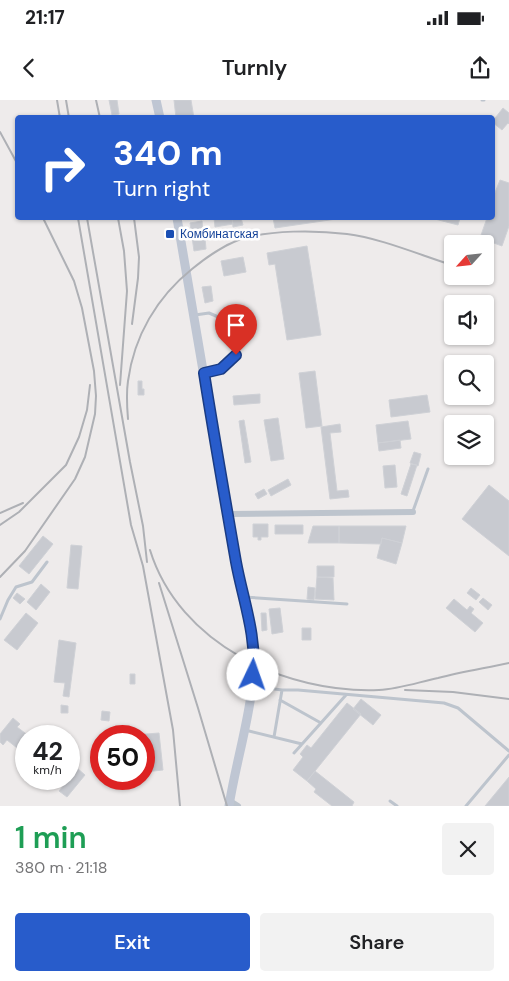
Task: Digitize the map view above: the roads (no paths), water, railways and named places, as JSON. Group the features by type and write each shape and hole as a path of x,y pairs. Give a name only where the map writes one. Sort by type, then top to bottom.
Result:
{"main road":[{"path":"156,100 159,115"},
{"path":"177,220 192,284 194,315 228,514 253,643 252,686 233,804"}],"street":[{"path":"228,514 413,512"}],"lane":[{"path":"194,315 209,313 230,322 236,355 221,369 204,373"},
{"path":"413,512 428,469"},
{"path":"0,619 16,587 32,582 47,562"},
{"path":"243,597 347,604"},
{"path":"252,686 444,703 458,708 508,750 466,806"},
{"path":"274,737 282,690"},
{"path":"294,753 346,695"},
{"path":"280,700 321,724"},
{"path":"244,730 302,744"},
{"path":"390,801 397,806"}],"railway":[{"path":"57,100 60,115"},
{"path":"66,100 68,115"},
{"path":"96,100 99,115"},
{"path":"0,132 15,160"},
{"path":"0,577 25,551 75,479 85,457 95,414 94,371 82,308 74,281 44,220"},
{"path":"78,220 131,525 143,566 173,730 180,806"},
{"path":"87,220 143,526 147,562"},
{"path":"118,220 124,251 127,291 120,385"},
{"path":"132,324 139,257 134,220"},
{"path":"128,419 127,391 131,364 149,319 179,280 215,252 228,245 241,239 266,234 307,231 334,233 373,239 444,262"},
{"path":"0,525 19,512 66,465 79,437 87,410 90,385"},
{"path":"0,513 23,503"},
{"path":"150,550 164,583 185,612 211,637 240,657 273,672 308,683 344,689 379,690 401,687 509,663"},
{"path":"159,583 227,806"},
{"path":"405,690 453,692 509,699"}],"place":[{"name":"Комбинатская","path":"170,234"}]}
